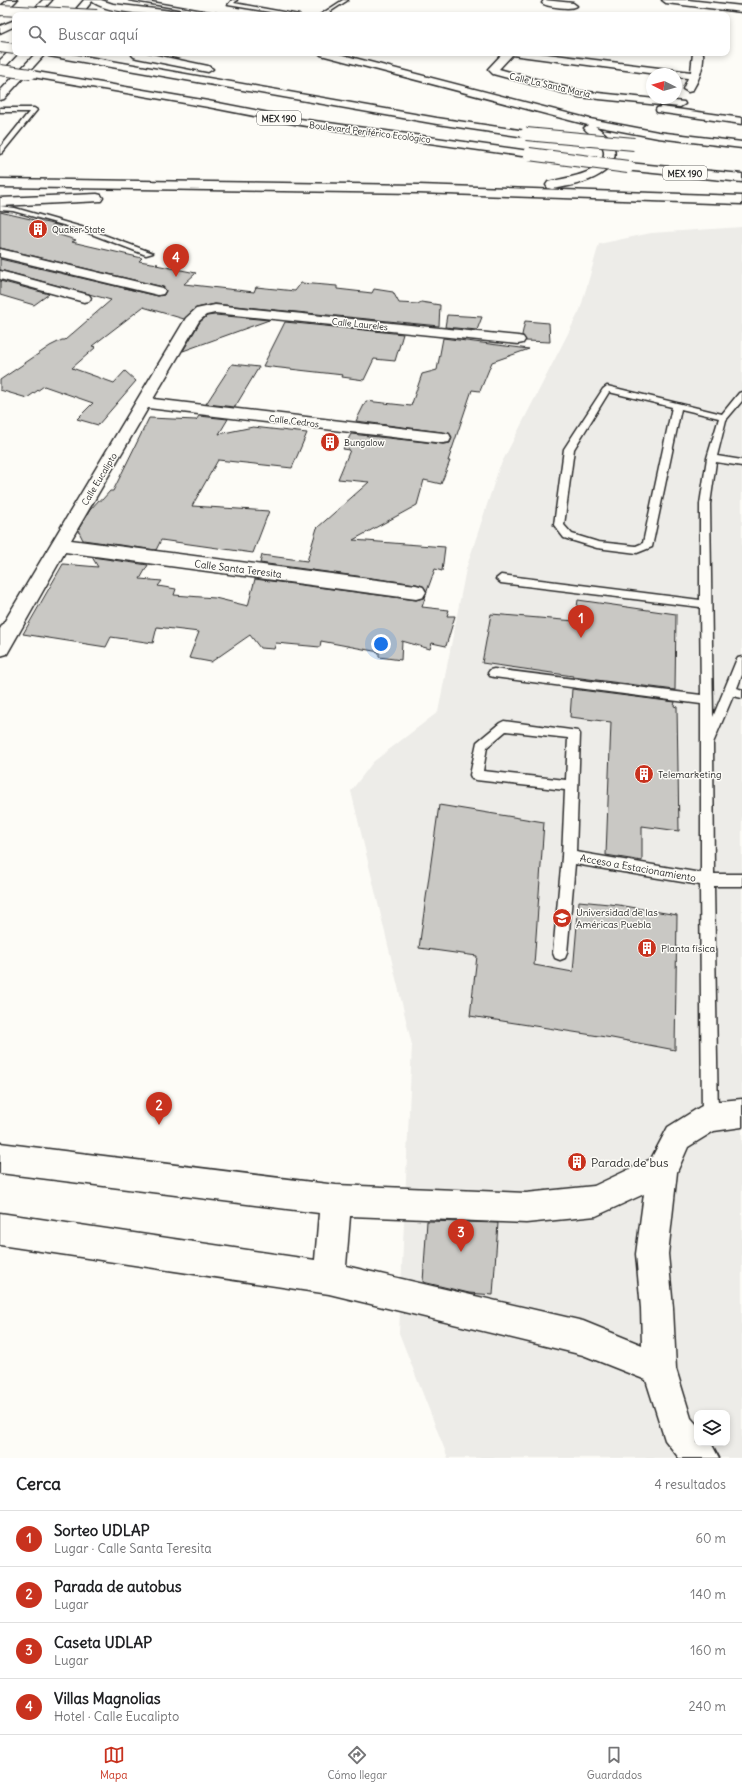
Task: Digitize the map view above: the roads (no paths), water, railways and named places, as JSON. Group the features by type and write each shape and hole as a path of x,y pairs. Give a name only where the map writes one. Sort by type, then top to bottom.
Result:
{"main road":[{"path":"0,11 13,0"},
{"path":"36,12 48,0"},
{"path":"79,12 89,0"},
{"path":"95,0 113,7 155,12"},
{"path":"548,0 546,2 573,6"},
{"path":"666,0 677,3 736,6"},
{"path":"52,12 59,5"},
{"path":"0,11 24,12"},
{"path":"0,30 12,24"},
{"path":"0,48 10,38"},
{"path":"0,48 12,50"},
{"path":"0,66 12,53"},
{"path":"0,97 38,56"},
{"name":"Boulevard Periférico Ecológico","path":"71,56 437,121 526,134 742,154"},
{"path":"142,56 208,68"},
{"path":"335,56 557,115 658,135 742,145"},
{"path":"363,56 405,70 428,81"},
{"name":"Calle La Santa María","path":"506,56 493,69 497,72 579,94 678,109 742,121"},
{"path":"539,56 695,76"},
{"path":"678,109 695,76 699,60 698,56"},
{"name":"Boulevard Periférico Ecológico","path":"0,70 208,104 300,122 628,167 742,178"},
{"path":"503,192 537,188 577,180 596,172 608,162 611,152 608,142 584,125 557,115"},
{"path":"0,183 418,189 742,200"},
{"path":"136,197 355,192 418,189"},
{"path":"0,202 112,198"},
{"path":"0,253 158,291"},
{"path":"0,275 84,298"},
{"name":"Calle Laureles","path":"201,312 215,309 518,340"},
{"name":"Calle Eucalipto","path":"0,649 59,545 193,318 201,312"},
{"name":"Calle Cedros","path":"144,403 444,438"},
{"name":"Calle Santa Teresita","path":"59,545 416,592"},
{"path":"701,1458 677,1428 659,1369 657,1308 652,1254 662,1170 678,1137 710,1117 742,1114"},
{"path":"0,1158 336,1200 526,1208 596,1201 662,1170"},
{"path":"329,1278 336,1200"},
{"path":"0,1229 329,1278 583,1338 659,1369"}],"lane":[{"path":"131,0 205,12"},
{"path":"235,0 230,4 279,12"},
{"path":"327,12 346,0"},
{"path":"0,110 34,110 0,152"},
{"path":"0,208 13,209 83,229 149,253"},
{"path":"677,405 648,545 637,550 597,545 568,536 559,525 569,449 607,389 677,405 725,417"},
{"path":"710,1117 706,900 708,880 705,504 712,458 722,420 742,395"},
{"path":"712,458 742,463"},
{"path":"501,579 706,604"},
{"path":"707,745 742,661"},
{"path":"494,673 707,700"},
{"path":"730,690 742,694"},
{"path":"569,857 572,786 574,734 504,726 481,746 476,775 572,786"},
{"name":"Acceso a Estacionamiento","path":"560,953 569,857 708,880 742,880"}],"place":[{"name":"Quaker State","path":"38,229"},
{"name":"Villas Magnolias","path":"176,277"},
{"name":"Bungalow","path":"330,442"},
{"name":"Sorteo UDLAP","path":"581,638"},
{"name":"Telemarketing","path":"644,774"},
{"name":"Universidad de las Américas Puebla","path":"562,918"},
{"name":"Planta física","path":"647,948"},
{"name":"Parada de autobus","path":"159,1125"},
{"name":"Parada de bus","path":"577,1162"},
{"name":"Caseta UDLAP","path":"461,1252"}]}
